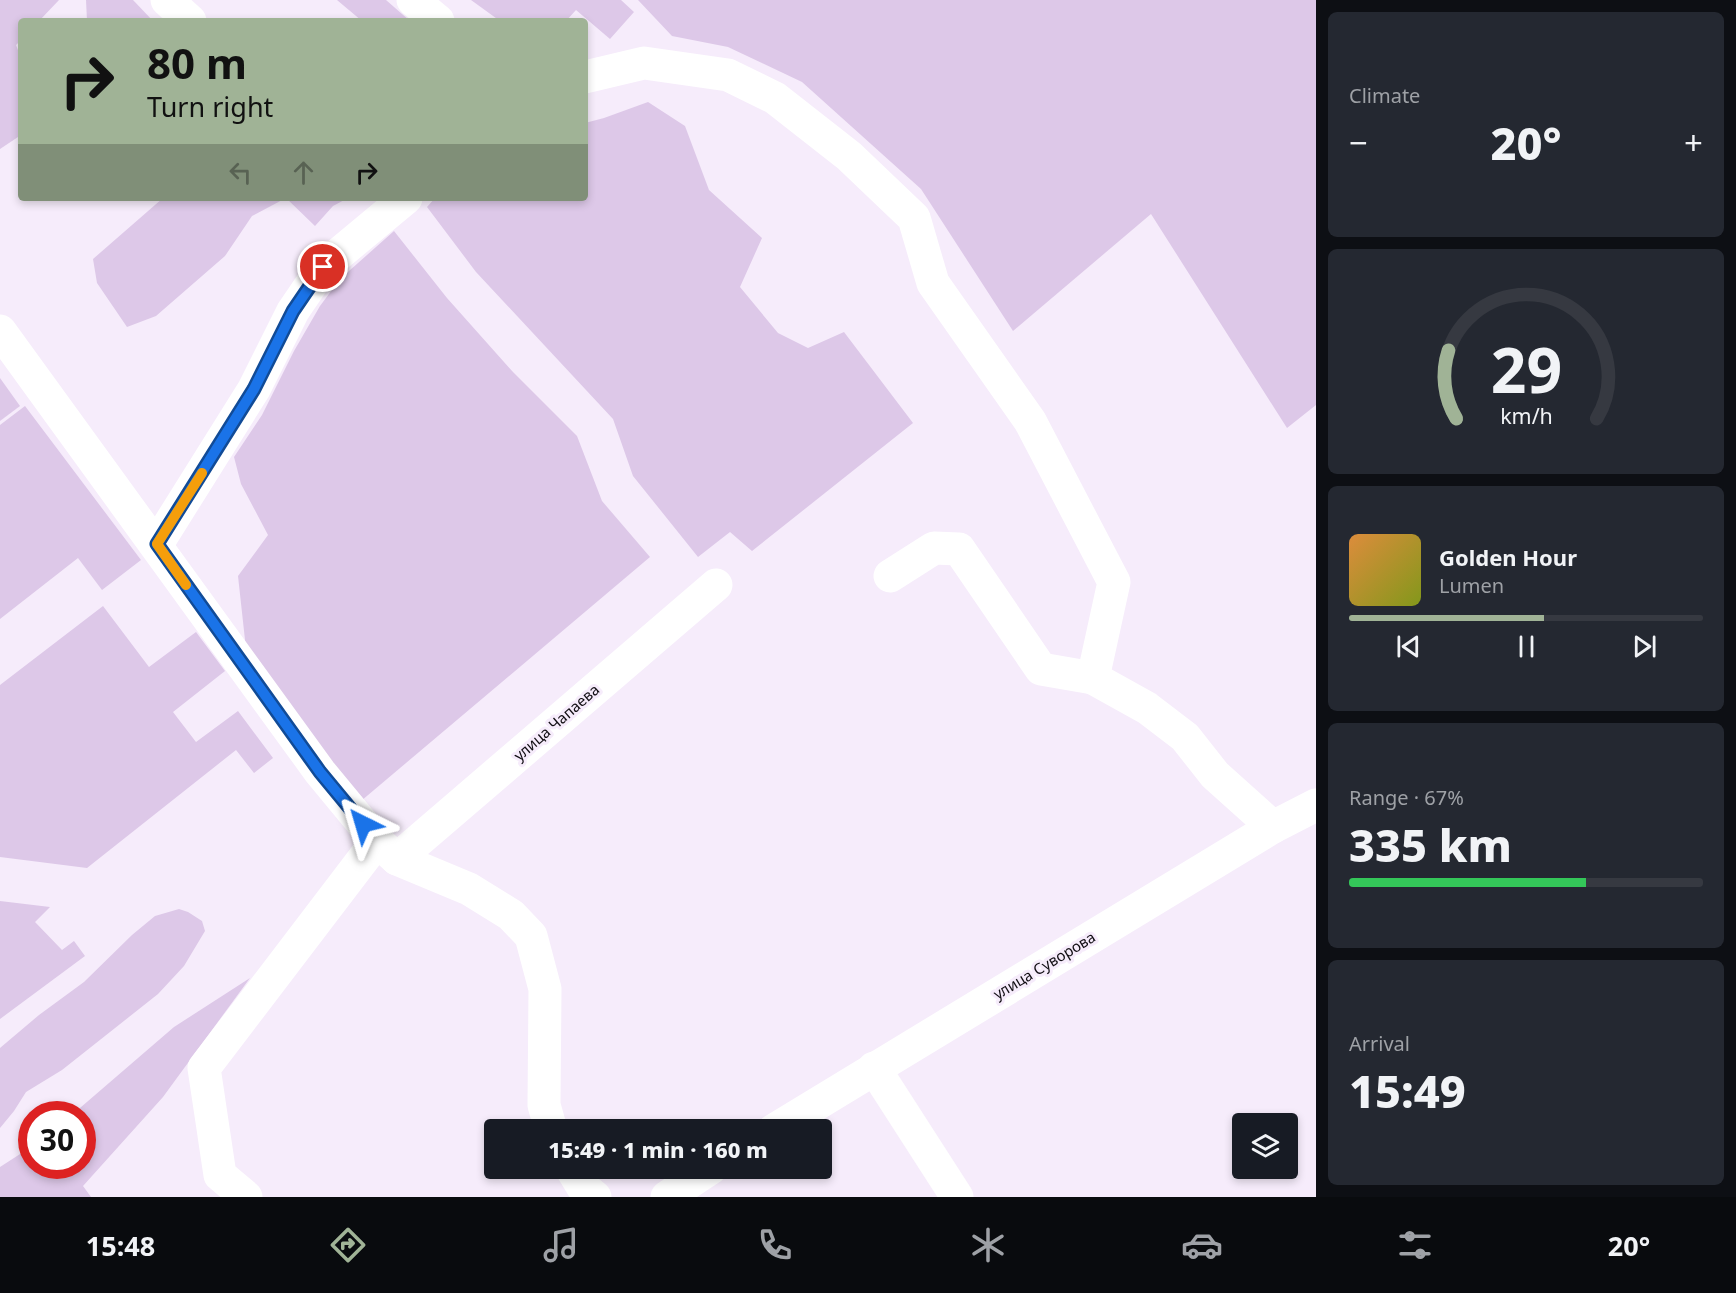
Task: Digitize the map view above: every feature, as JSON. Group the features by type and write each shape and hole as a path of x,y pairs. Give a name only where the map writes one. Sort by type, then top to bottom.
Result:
{"street":[{"path":"166,0 187,18"},
{"path":"413,0 434,18"},
{"path":"588,76 644,63 728,75 776,98 849,156 914,218 933,283 1030,421 1114,582 1093,678"},
{"path":"157,544 254,389 293,311 323,267 397,201"},
{"path":"0,331 157,544 320,772 387,850 469,889 511,915 531,936 545,989 544,1105 548,1119"},
{"path":"890,576 934,548 959,549 1041,669 1093,678 1147,708 1185,737 1215,774 1274,827"},
{"name":"улица Чапаева","path":"246,1197 220,1175 204,1068 387,850 716,585"},
{"name":"улица Суворова","path":"792,1119 1274,827 1316,806"},
{"path":"874,1068 957,1197"},
{"path":"578,1179 595,1197"},
{"path":"667,1197 694,1179"}],"shaded area":[{"path":"0,0 59,0 42,18 18,18 18,43 16,45 18,50 18,137 0,149"},
{"path":"86,0 133,0 150,18 87,18"},
{"path":"337,0 386,0 407,18 358,18"},
{"path":"471,0 621,0 634,12 610,39 576,10 569,18 496,18"},
{"path":"638,0 1316,0 1316,405 1287,428 1151,214 1013,331 921,189 802,82 728,47 672,36"},
{"path":"648,102 685,126 709,190 762,238 740,287 778,333 808,348 844,332 913,423 752,551 730,532 698,557 633,476 613,419 476,272 427,207 432,201 588,201 588,122"},
{"path":"160,201 280,201 252,216 225,256 156,316 127,327 97,283 93,259"},
{"path":"289,201 342,201 333,206 315,226"},
{"path":"394,231 447,298 513,372 577,436 602,501 650,557 361,801 246,649 238,576 268,535 241,484 234,457 262,415 294,351 320,306 340,279"},
{"path":"0,378 20,406 0,421"},
{"path":"25,406 141,560 102,590 78,558 0,619 0,425"},
{"path":"103,606 149,667 196,632 225,671 173,712 196,742 238,711 273,758 254,773 236,750 87,868 0,857 0,685"},
{"path":"0,901 50,907 35,922 62,950 74,941 85,956 0,1019"},
{"path":"179,909 202,921 205,931 184,966 158,994 62,1070 26,1092 0,1128 0,1048 39,1015 84,982 155,916"},
{"path":"250,978 163,1097 96,1172 96,1101 88,1101 174,1027"},
{"path":"18,1155 18,1179 89,1179 83,1186 91,1197 0,1197 0,1167"}],"slow traffic":[{"path":"186,585 157,544 202,473"}],"route":[{"path":"323,267 293,311 254,389 157,544 320,772 363,824"}]}
